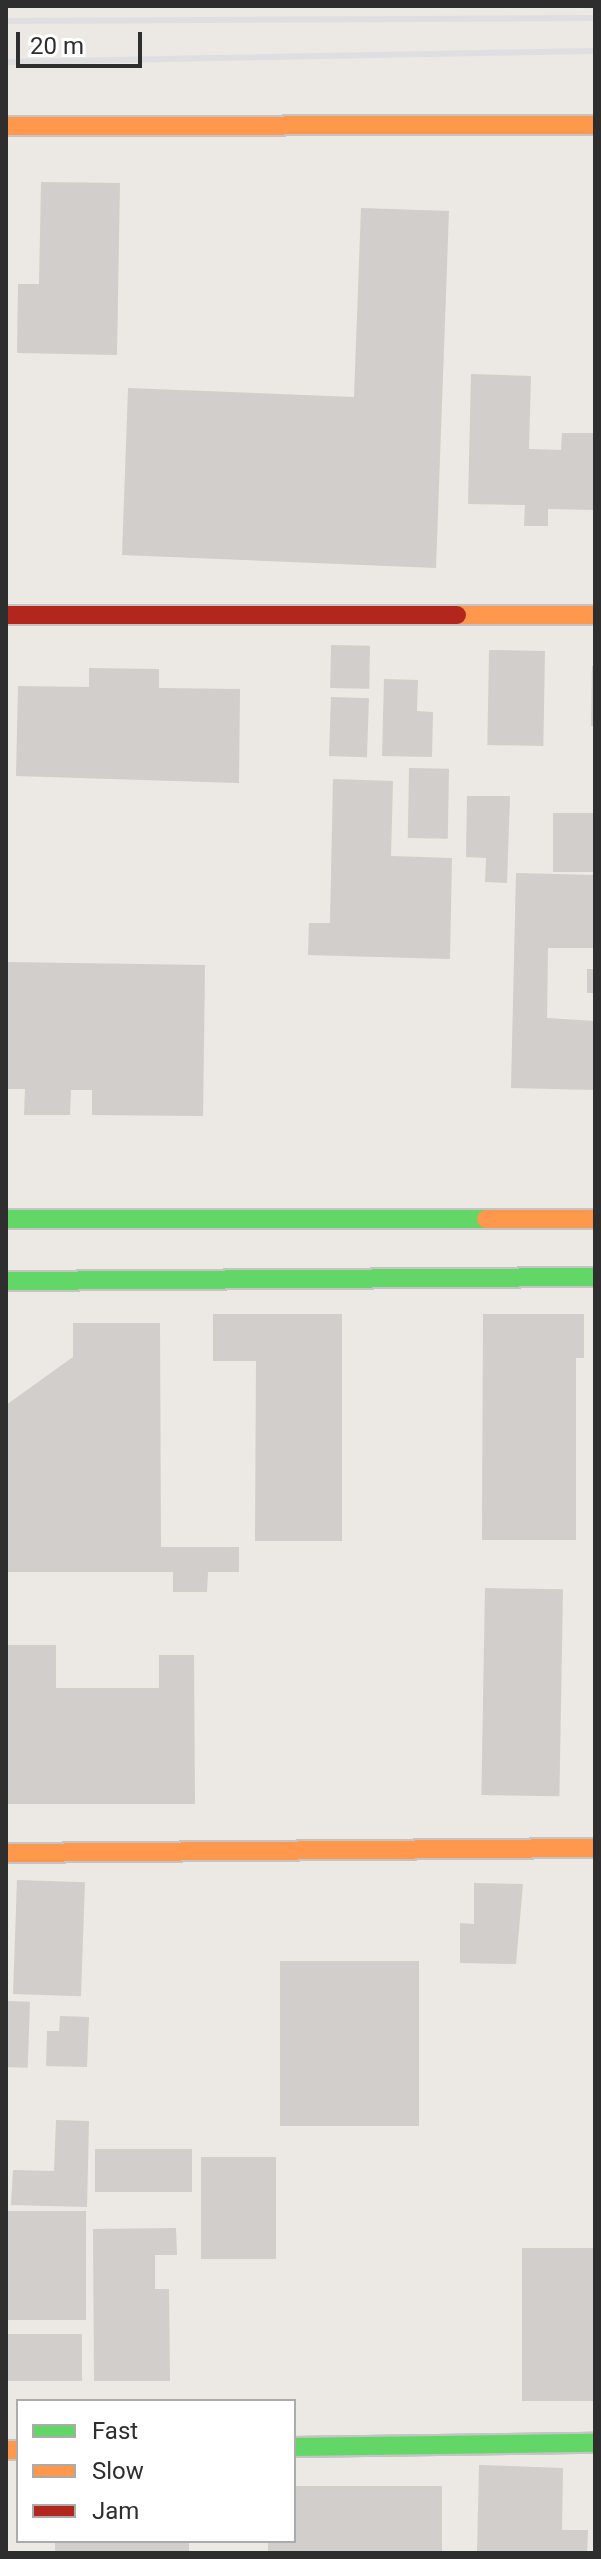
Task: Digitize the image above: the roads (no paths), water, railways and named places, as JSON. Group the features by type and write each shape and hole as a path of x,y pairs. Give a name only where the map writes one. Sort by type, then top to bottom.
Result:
{"street":[{"path":"6,126 595,125"},
{"path":"6,615 595,615"},
{"path":"6,1219 595,1219"},
{"path":"6,1281 595,1277"},
{"path":"6,1853 595,1848"},
{"path":"296,2447 595,2443"}],"railway":[{"path":"6,21 595,18"},
{"path":"6,62 595,51"}]}
